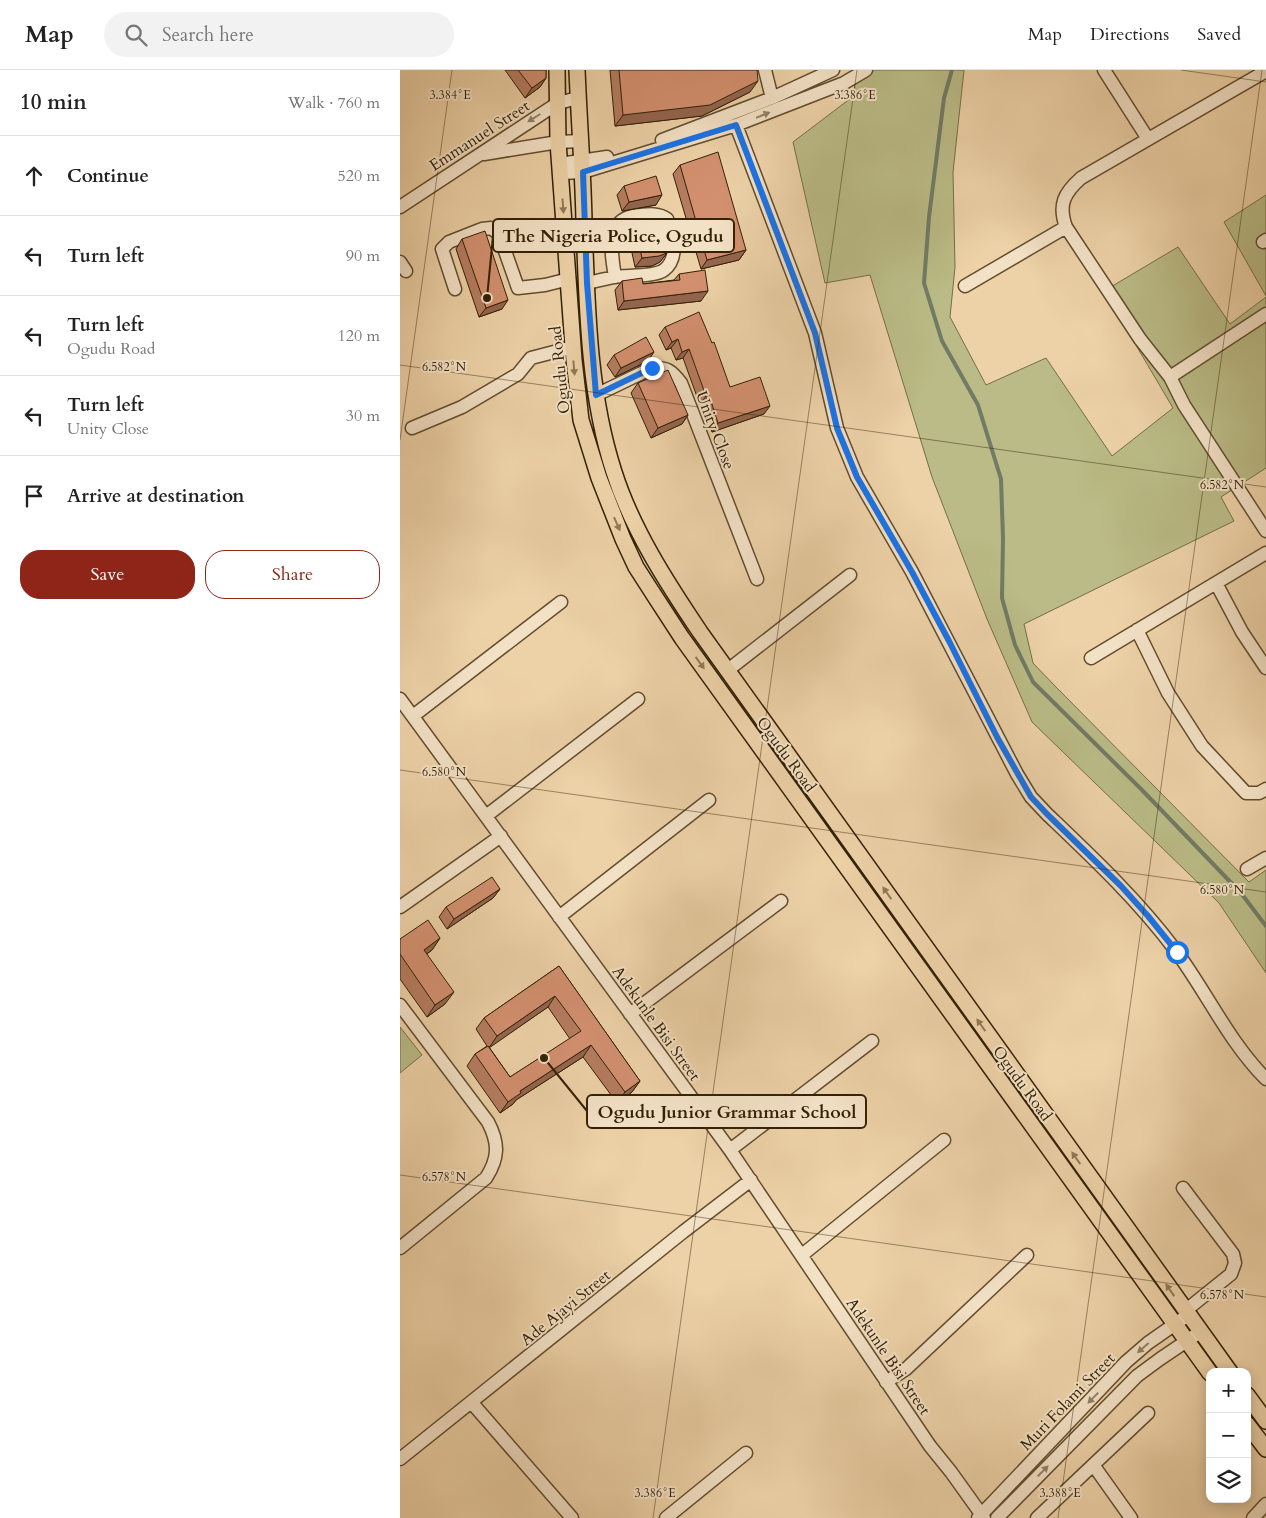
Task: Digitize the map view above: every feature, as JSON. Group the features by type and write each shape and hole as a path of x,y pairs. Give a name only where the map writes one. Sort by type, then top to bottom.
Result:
{"main road":[{"name":"Ogudu Road","path":"557,70 558,142 577,395 588,447 610,510 636,566 678,630 768,757 1206,1368"},
{"name":"Ogudu Road","path":"577,70 587,283 596,395 607,448 615,474 646,544 679,601 1227,1368"},
{"path":"768,757 783,747"},
{"path":"1251,1400 1266,1420"},
{"path":"1251,1429 1266,1449"}],"street":[{"path":"765,70 772,98"},
{"path":"582,167 668,138 772,98 833,70"},
{"path":"560,169 582,167 736,125 844,83 866,70"},
{"path":"1104,70 1148,139"},
{"path":"1266,71 1081,178 1069,189 1063,203 1063,218 1066,228 1140,339 1170,377 1184,406 1266,531"},
{"name":"Emmanuel Street","path":"400,207 558,103 578,98"},
{"path":"736,125 815,333 837,428 857,477 917,581 1017,774 1031,797 1121,886 1148,916 1177,952 1239,1048 1266,1079"},
{"path":"479,155 558,142 581,141"},
{"path":"587,283 664,270 671,261 673,252 671,230 667,218 657,215 637,215 624,219 618,225 612,236 611,244 615,277"},
{"path":"454,289 442,249 449,242 482,229 491,228 499,234 518,288 545,285 569,279"},
{"path":"965,286 1066,228"},
{"path":"1170,377 1266,314"},
{"path":"412,428 462,407 518,374 531,358 573,347"},
{"name":"Unity Close","path":"596,395 652,368 661,367 669,369 674,374 681,383 757,579"},
{"path":"1091,658 1266,553"},
{"path":"728,670 850,575"},
{"path":"1216,583 1242,632 1266,668"},
{"path":"413,716 561,602"},
{"path":"1137,630 1168,693 1202,746 1246,792 1259,793 1266,789"},
{"name":"Adekunle Bisi Street","path":"400,699 730,1150 886,1382 981,1517"},
{"path":"486,816 638,699"},
{"path":"559,917 709,800"},
{"path":"400,906 500,836"},
{"path":"1246,870 1266,858"},
{"path":"630,1014 781,900"},
{"path":"400,1005 488,1122 495,1136 496,1150 494,1166 486,1178 400,1248"},
{"path":"730,1150 872,1041"},
{"path":"802,1255 944,1140"},
{"name":"Ade Ajayi Street","path":"400,1459 683,1232 751,1180"},
{"name":"Muri Folami Street","path":"981,1517 1126,1362 1148,1343 1175,1324 1231,1274 1235,1263 1233,1254 1183,1188"},
{"path":"886,1382 906,1370 1027,1255"},
{"path":"997,1518 1137,1376 1160,1358 1200,1332"},
{"path":"472,1403 572,1518"},
{"path":"1037,1518 1148,1413"},
{"path":"666,1518 746,1453"},
{"path":"1094,1466 1131,1518"},
{"path":"1253,1518 1266,1504"}],"green space":[{"path":"854,70 964,70 953,172 955,267 950,317 986,385 1046,358 1112,456 1173,408 1104,291 1178,247 1230,324 1266,297 1266,468 1221,497 1234,521 1024,624 1033,663 1055,686 1249,882 1266,870 1266,973 1219,903 1032,722 987,619 932,477 870,275 825,283 793,142 855,95"},
{"path":"1266,195 1266,296 1224,222"},
{"path":"400,1027 422,1055 400,1073"}],"building":[{"path":"518,70 546,70 546,78 532,88"},
{"path":"619,70 757,70 758,81 710,105 623,115"},
{"path":"718,152 746,250 707,260 680,165"},
{"path":"656,176 662,195 629,202 624,186"},
{"path":"660,219 667,253 642,258 634,225"},
{"path":"485,231 508,300 486,308 462,239"},
{"path":"705,270 708,291 624,301 622,281 642,278 643,284 680,280 679,274"},
{"path":"699,312 712,343 714,342 730,387 760,377 770,406 718,423 709,395 706,396 689,349 682,352 678,339 672,342 665,327"},
{"path":"646,337 654,352 621,368 614,355"},
{"path":"668,370 688,415 658,428 638,383"},
{"path":"492,877 500,889 454,919 446,907"},
{"path":"428,920 440,938 424,950 454,992 435,1005 400,954 400,939"},
{"path":"559,966 640,1081 625,1092 591,1045 520,1091 521,1093 508,1102 475,1054 488,1046 510,1077 581,1031 555,996 497,1036 484,1018"}],"waterway":[{"path":"952,70 944,98 929,217 924,283 942,341 978,405 1001,479 1003,538 1002,598 1015,645 1033,682 1142,790 1241,893 1266,926"}],"place":[{"name":"The Nigeria Police, Ogudu","path":"487,298"},
{"name":"Ogudu Junior Grammar School","path":"544,1058"}],"route":[{"path":"652,368 596,395 587,283 583,172 736,125 815,333 837,428 857,477 912,572 997,737 1031,797 1121,886 1177,952"}]}
